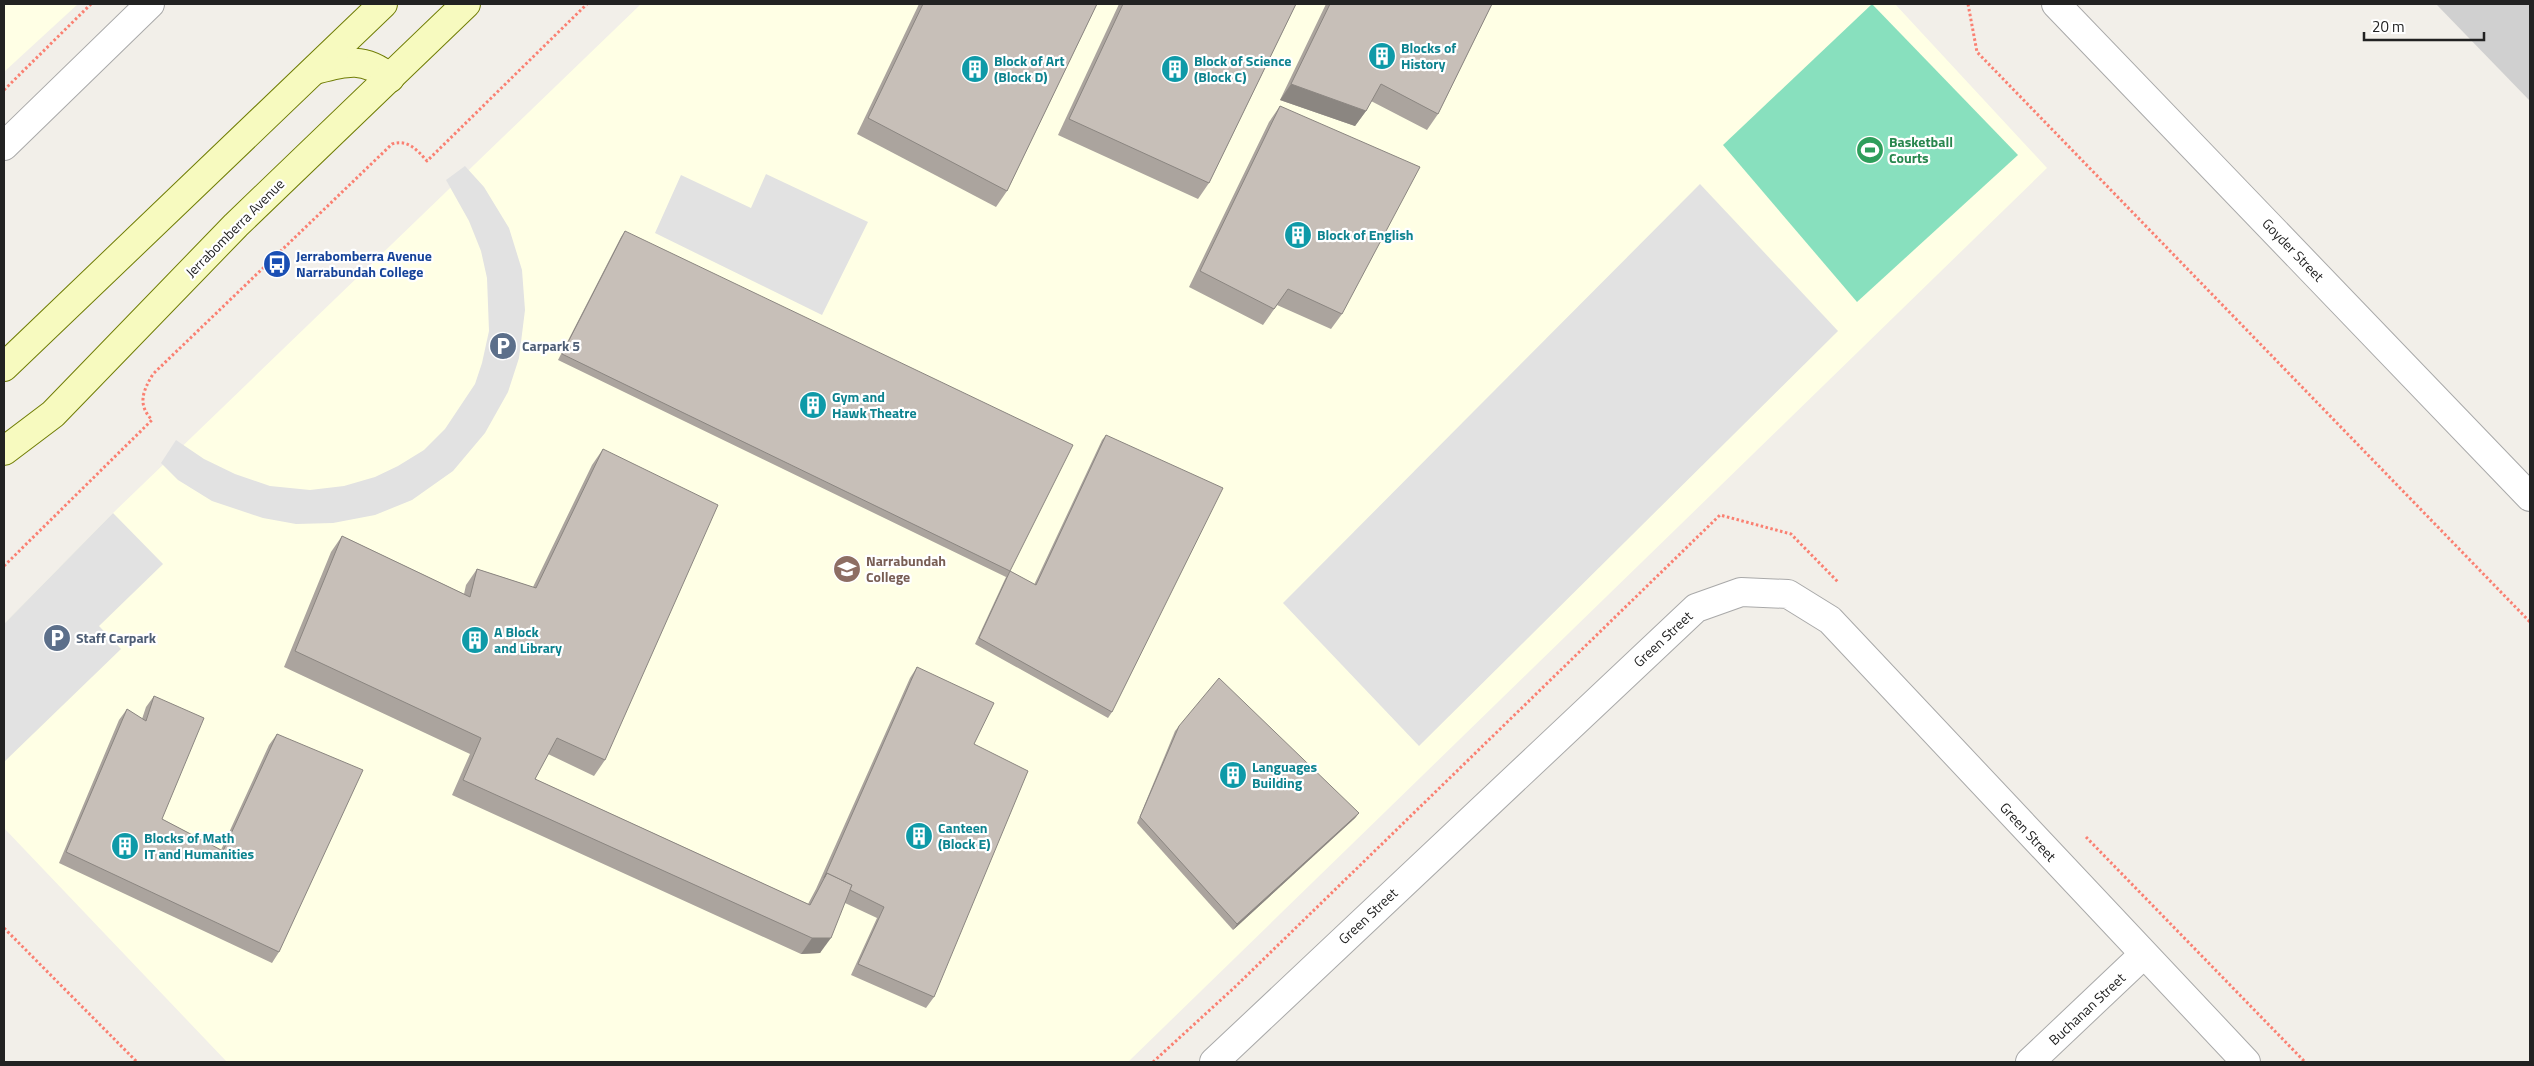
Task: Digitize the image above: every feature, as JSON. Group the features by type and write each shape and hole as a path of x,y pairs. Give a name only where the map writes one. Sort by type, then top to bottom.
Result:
{"main road":[{"path":"4,366 383,4"},
{"name":"Jerrabomberra Avenue","path":"4,451 44,420 236,225 466,4"},
{"path":"315,70 336,64 360,62 378,68 390,78"},
{"path":"4,466 44,420"}],"street":[{"path":"4,146 150,4"},
{"name":"Goyder Street","path":"2056,4 2530,497"},
{"name":"Green Street","path":"1214,1062 1696,608 1741,592 1788,594 1830,620 2143,955 2246,1062"},
{"name":"Buchanan Street","path":"2030,1062 2143,955"}],"path":[{"path":"4,90 91,4"},
{"path":"4,566 152,420 146,413 142,395 153,374 378,157 392,144 399,142 410,145 427,160 587,4"},
{"path":"1968,4 1977,52 2530,622"},
{"path":"1153,1062 1236,986 1720,515 1792,534 1840,584"},
{"path":"2083,834 2305,1062"},
{"path":"4,928 136,1062"}],"shaded area":[{"path":"4,4 78,4 4,72"},
{"name":"Narrabundah College","path":"641,4 1895,4 2047,168 1128,1062 227,1062 4,828 4,624 113,513"},
{"path":"2436,4 2530,4 2530,101"},
{"name":"Carpark 5","path":"465,166 484,187 509,228 522,270 525,310 519,358 508,392 485,433 453,471 412,500 375,515 333,523 296,524 263,518 212,501 178,480 161,463 176,440 204,459 235,474 270,486 310,490 344,486 375,477 424,450 445,429 475,384 489,331 487,278 481,251 469,221 446,180"},
{"path":"766,174 868,222 822,315 655,233 681,175 751,208"},
{"path":"1700,184 1838,331 1419,746 1283,603"},
{"name":"Staff Carpark","path":"113,513 163,564 99,626 121,649 4,762 4,624"}],"green space":[{"name":"Basketball Courts","path":"1872,4 2018,155 1857,302 1723,145"}],"building":[{"name":"Block of Art (Block D)","path":"923,4 1097,4 1007,191 868,118"},
{"name":"Block of Science (Block C)","path":"1123,4 1296,4 1209,183 1069,119"},
{"name":"Blocks of History","path":"1330,4 1492,4 1438,114 1381,84 1366,111 1291,84"},
{"name":"Block of English","path":"1280,106 1420,167 1342,314 1288,289 1274,309 1200,271"},
{"name":"Gym and Hawk Theatre","path":"625,231 1073,445 1010,571 562,354"},
{"path":"1106,435 1223,488 1112,712 979,638 1010,571 1036,585"},
{"name":"A Block and Library","path":"603,449 718,505 605,760 557,738 535,779 810,905 827,873 852,885 831,938 812,938 463,780 481,738 295,651 342,536 470,597 477,569 536,588"},
{"name":"Canteen (Block E)","path":"917,667 994,703 974,744 1028,771 934,997 858,964 884,907 850,890 852,885 827,873 824,878"},
{"name":"Languages Building","path":"1219,678 1359,813 1237,924 1140,817 1179,726"},
{"name":"Blocks of Math IT and Humanities","path":"154,696 204,718 162,819 223,851 277,734 363,770 279,952 66,852 127,709 146,721"}],"place":[{"name":"Blocks of History","path":"1382,56"},
{"name":"Block of Art (Block D)","path":"975,69"},
{"name":"Block of Science (Block C)","path":"1175,69"},
{"name":"Basketball Courts","path":"1870,150"},
{"name":"Block of English","path":"1298,235"},
{"name":"Jerrabomberra Avenue Narrabundah College","path":"277,264"},
{"name":"Carpark 5","path":"503,346"},
{"name":"Gym and Hawk Theatre","path":"813,405"},
{"name":"Narrabundah College","path":"847,569"},
{"name":"Staff Carpark","path":"57,638"},
{"name":"A Block and Library","path":"475,640"},
{"name":"Languages Building","path":"1233,775"},
{"name":"Canteen (Block E)","path":"919,836"},
{"name":"Blocks of Math IT and Humanities","path":"125,846"}]}
